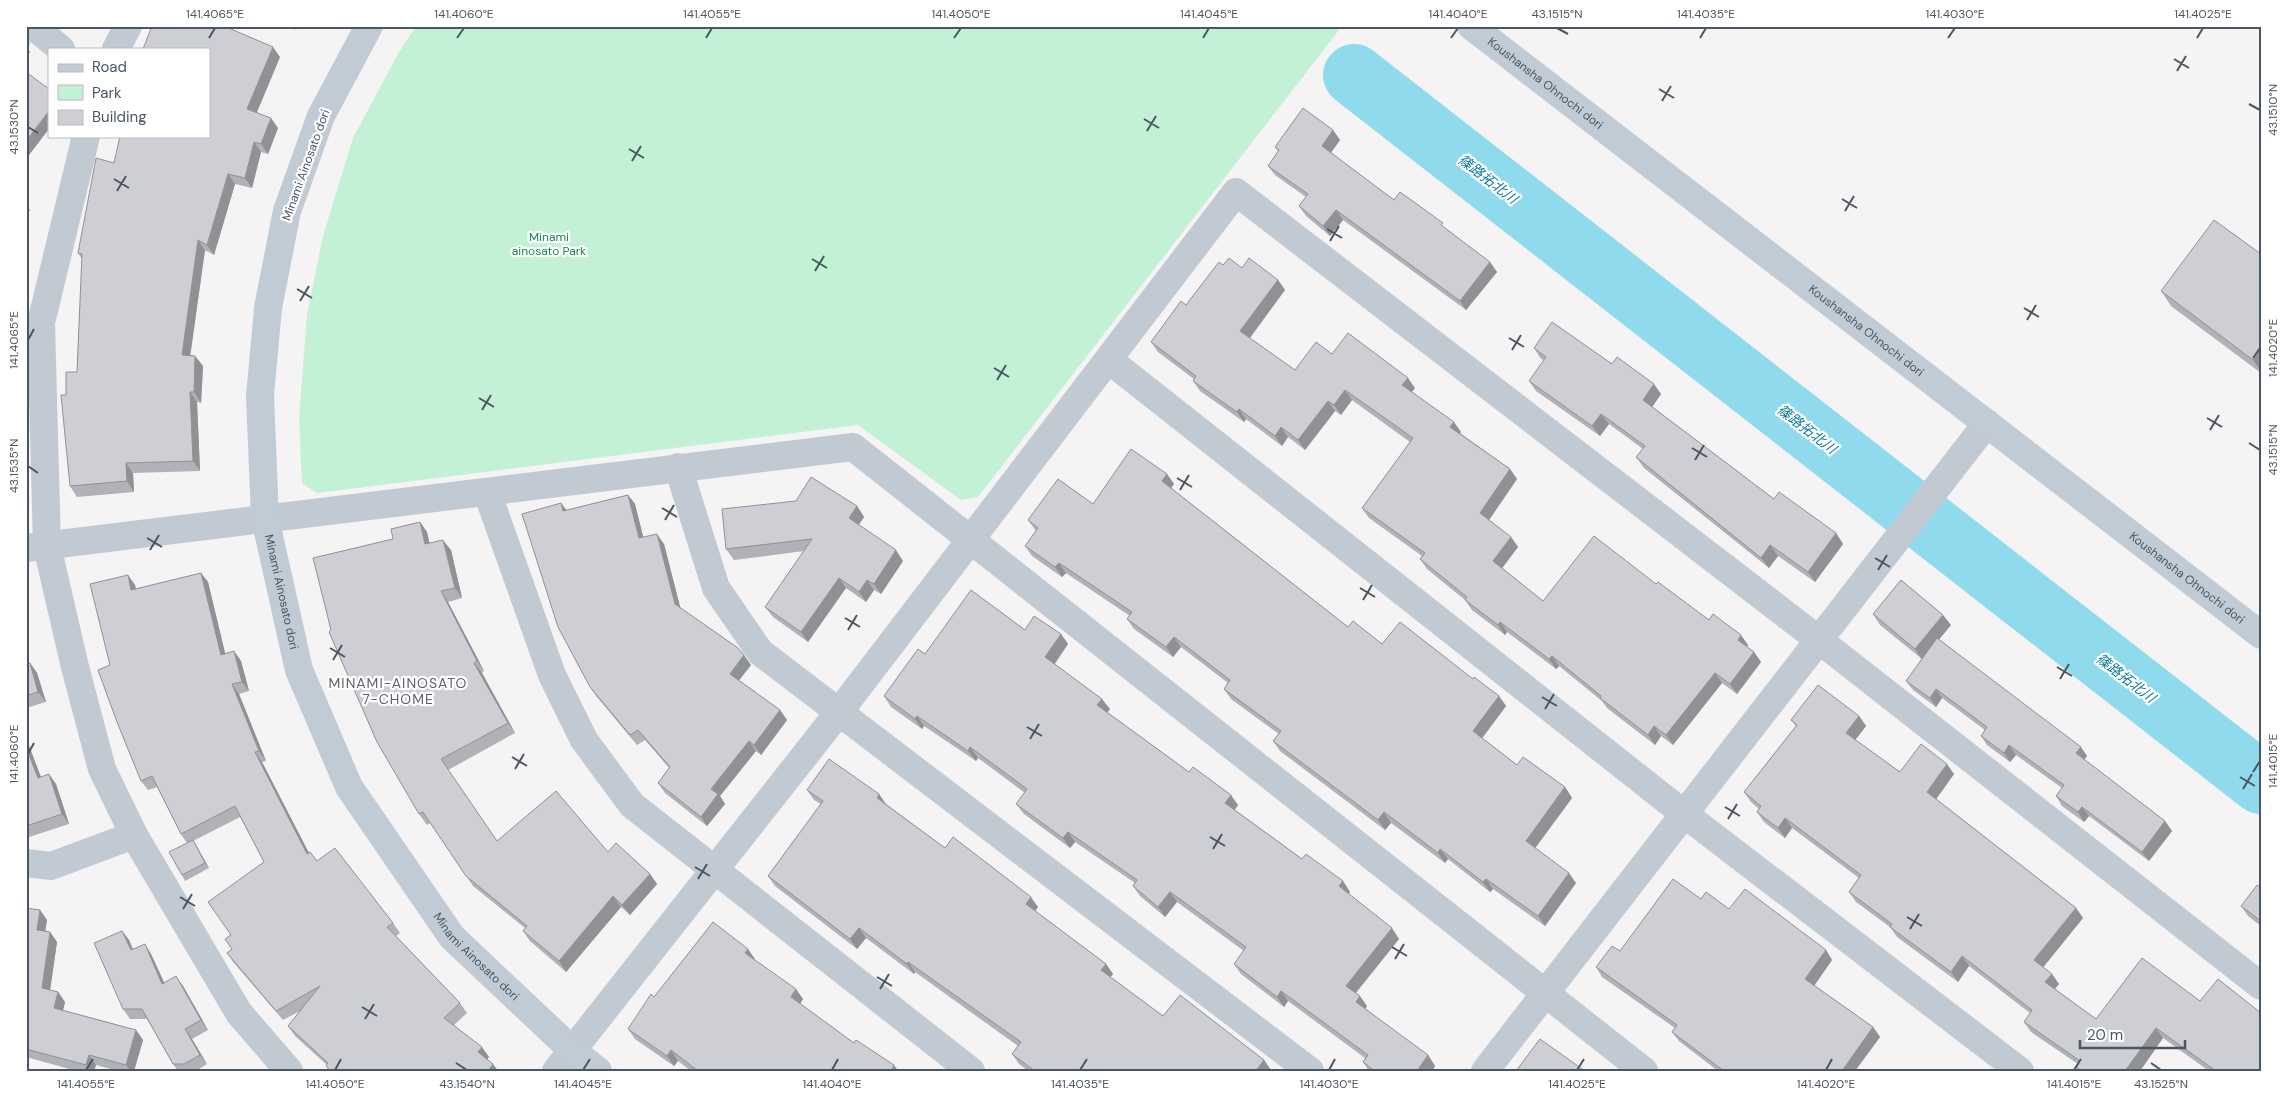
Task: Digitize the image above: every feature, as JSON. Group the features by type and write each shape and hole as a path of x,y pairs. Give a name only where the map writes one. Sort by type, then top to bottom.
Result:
{"street":[{"path":"33,26 60,48"},
{"path":"117,48 128,26"},
{"name":"Minami Ainosato dori","path":"369,26 321,116 287,210 268,308 260,396 265,518 299,670 349,787 452,937 564,1061 598,1071"},
{"name":"Koushansha Ohnochi dori","path":"1471,26 2261,636"},
{"path":"85,138 34,317 37,547 75,667 102,769 134,835 239,1014 278,1069"},
{"path":"564,1061 839,712 1236,192 1819,640 2261,986"},
{"path":"1109,360 1683,814 2020,1071"},
{"path":"1485,1071 1892,543 1987,423"},
{"path":"37,547 853,447 1644,1071"},
{"path":"678,467 716,588 760,652 1310,1071"},
{"path":"487,492 552,674 584,740 632,805 971,1071"},
{"path":"26,863 51,866 134,835"}],"green space":[{"name":"Minami ainosato Park","path":"416,26 1342,26 978,497 961,500 858,425 317,493 302,483 299,418 307,315 323,236 353,138 399,52"}],"building":[{"path":"152,26 224,26 273,47 247,109 271,118 261,144 254,142 245,178 228,174 207,245 198,240 182,355 195,356 194,392 190,392 193,461 126,463 127,481 70,486 61,395 66,395 66,372 77,372 82,254 78,253 96,158 114,163 120,138 210,138 210,48 143,48"},
{"path":"26,72 48,88 48,112 26,141"},
{"path":"1303,108 1333,130 1322,146 1394,200 1400,192 1443,223 1441,225 1490,262 1460,301 1336,210 1323,226 1299,206 1308,194 1268,166 1279,150 1275,147"},
{"path":"2214,220 2261,254 2261,349 2253,360 2161,291"},
{"path":"1229,258 1242,268 1249,258 1278,280 1240,331 1295,370 1316,342 1332,354 1348,333 1408,378 1402,385 1454,422 1450,427 1510,469 1480,513 1511,537 1493,561 1543,601 1594,536 1656,584 1658,582 1709,620 1713,614 1741,635 1738,640 1754,652 1730,684 1715,673 1666,735 1654,726 1648,735 1600,698 1601,696 1552,656 1549,659 1500,622 1498,625 1465,600 1467,597 1420,559 1425,553 1362,508 1413,438 1345,390 1334,405 1328,401 1298,440 1281,427 1275,436 1239,409 1237,412 1193,381 1196,376 1151,342 1181,301 1186,305 1219,262 1223,265"},
{"path":"1552,322 1612,364 1617,357 1654,384 1643,400 1774,499 1779,492 1836,533 1808,572 1770,545 1761,558 1636,457 1645,446 1601,414 1592,426 1529,381 1546,357 1534,348"},
{"path":"1131,449 1167,474 1162,481 1348,627 1353,621 1382,644 1400,622 1473,679 1474,677 1499,696 1473,731 1517,765 1523,757 1565,787 1526,841 1569,873 1538,916 1486,879 1483,882 1440,849 1438,853 1384,812 1378,820 1273,741 1281,731 1224,689 1230,680 1174,637 1166,647 1127,619 1132,612 1059,563 1055,567 1025,546 1038,528 1028,520 1058,479 1093,504"},
{"path":"811,477 857,506 849,518 896,550 874,584 867,580 859,592 839,578 801,632 765,607 812,539 726,549 722,509 796,501"},
{"path":"628,495 639,538 657,534 675,604 738,648 744,655 730,674 780,710 754,745 749,741 711,789 718,794 701,817 658,783 670,767 638,730 630,735 590,687 558,627 522,514 561,503 563,511"},
{"path":"420,522 425,544 443,540 455,588 441,591 477,661 474,663 508,723 441,759 497,841 556,791 608,852 616,843 650,874 622,905 613,896 559,961 523,931 527,926 466,876 423,812 419,814 377,742 329,632 331,630 313,558 393,539 391,529"},
{"path":"201,573 221,655 234,651 242,682 232,684 259,751 255,752 307,854 310,852 317,861 335,848 393,923 387,927 460,1003 444,1018 482,1047 478,1052 493,1064 488,1071 331,1071 326,1066 328,1063 288,1026 320,986 276,1011 227,953 232,949 225,939 231,935 208,902 264,862 235,806 181,834 152,776 141,781 98,670 110,665 90,584 128,575 131,590"},
{"path":"1901,580 1943,615 1915,649 1873,614"},
{"path":"971,590 1025,630 1034,616 1061,634 1045,657 1102,699 1097,705 1189,772 1193,767 1231,795 1225,803 1302,859 1306,854 1343,881 1339,886 1392,928 1346,986 1360,996 1356,1002 1428,1055 1417,1071 1375,1071 1363,1062 1368,1055 1281,991 1277,997 1234,964 1246,947 1170,892 1158,907 1133,886 1137,880 1068,832 1063,838 1016,804 1027,789 970,747 968,751 917,716 915,719 884,696 918,649 925,654"},
{"path":"1937,638 2081,747 2076,753 2165,821 2142,852 2082,807 2078,812 2056,796 2064,785 2009,745 2004,753 1981,736 1987,727 1936,689 1930,698 1906,681"},
{"path":"30,663 38,692 26,696 26,664"},
{"path":"1818,685 1859,716 1846,733 1900,772 1921,744 1947,764 1927,792 2076,908 2034,960 2052,974 2045,982 2096,1019 2142,958 2200,1001 2218,979 2261,1013 2261,1071 2216,1071 2156,1028 2125,1071 2082,1071 2076,1067 2080,1061 2024,1022 2032,1010 1962,956 1951,972 1890,927 1892,924 1849,892 1861,875 1785,818 1778,828 1757,812 1761,806 1744,792 1797,725 1791,720"},
{"path":"26,747 38,778 49,774 62,814 26,826"},
{"path":"829,759 879,794 877,798 945,848 953,837 1031,897 1026,904 1106,964 1101,970 1163,1016 1180,995 1264,1060 1256,1071 1035,1071 1012,1054 1021,1042 908,962 907,964 859,928 850,939 768,876 823,801 807,790"},
{"path":"193,840 205,863 182,875 169,852"},
{"path":"1673,879 1701,899 1706,892 1729,909 1745,889 1826,950 1805,979 1873,1027 1842,1071 1724,1071 1672,1032 1677,1025 1596,967 1612,946 1620,951"},
{"path":"2257,885 2261,888 2261,921 2241,906"},
{"path":"26,908 40,910 37,930 50,932 42,988 58,992 54,1008 136,1030 126,1065 89,1055 86,1065 26,1049"},
{"path":"713,922 748,949 745,953 796,989 791,997 854,1043 856,1040 894,1065 891,1071 698,1071 671,1050 667,1056 628,1029 651,994 654,997"},
{"path":"122,931 131,950 145,944 162,984 176,976 201,1020 185,1029 200,1055 184,1064 173,1064 142,1009 123,1009 94,943"},
{"path":"1540,1039 1585,1071 1516,1071"}],"waterway":[{"name":"篠路拓北川","path":"1354,75 2261,783"}],"district":[{"name":"MINAMI-AINOSATO 7-CHOME","path":"398,692"}]}
